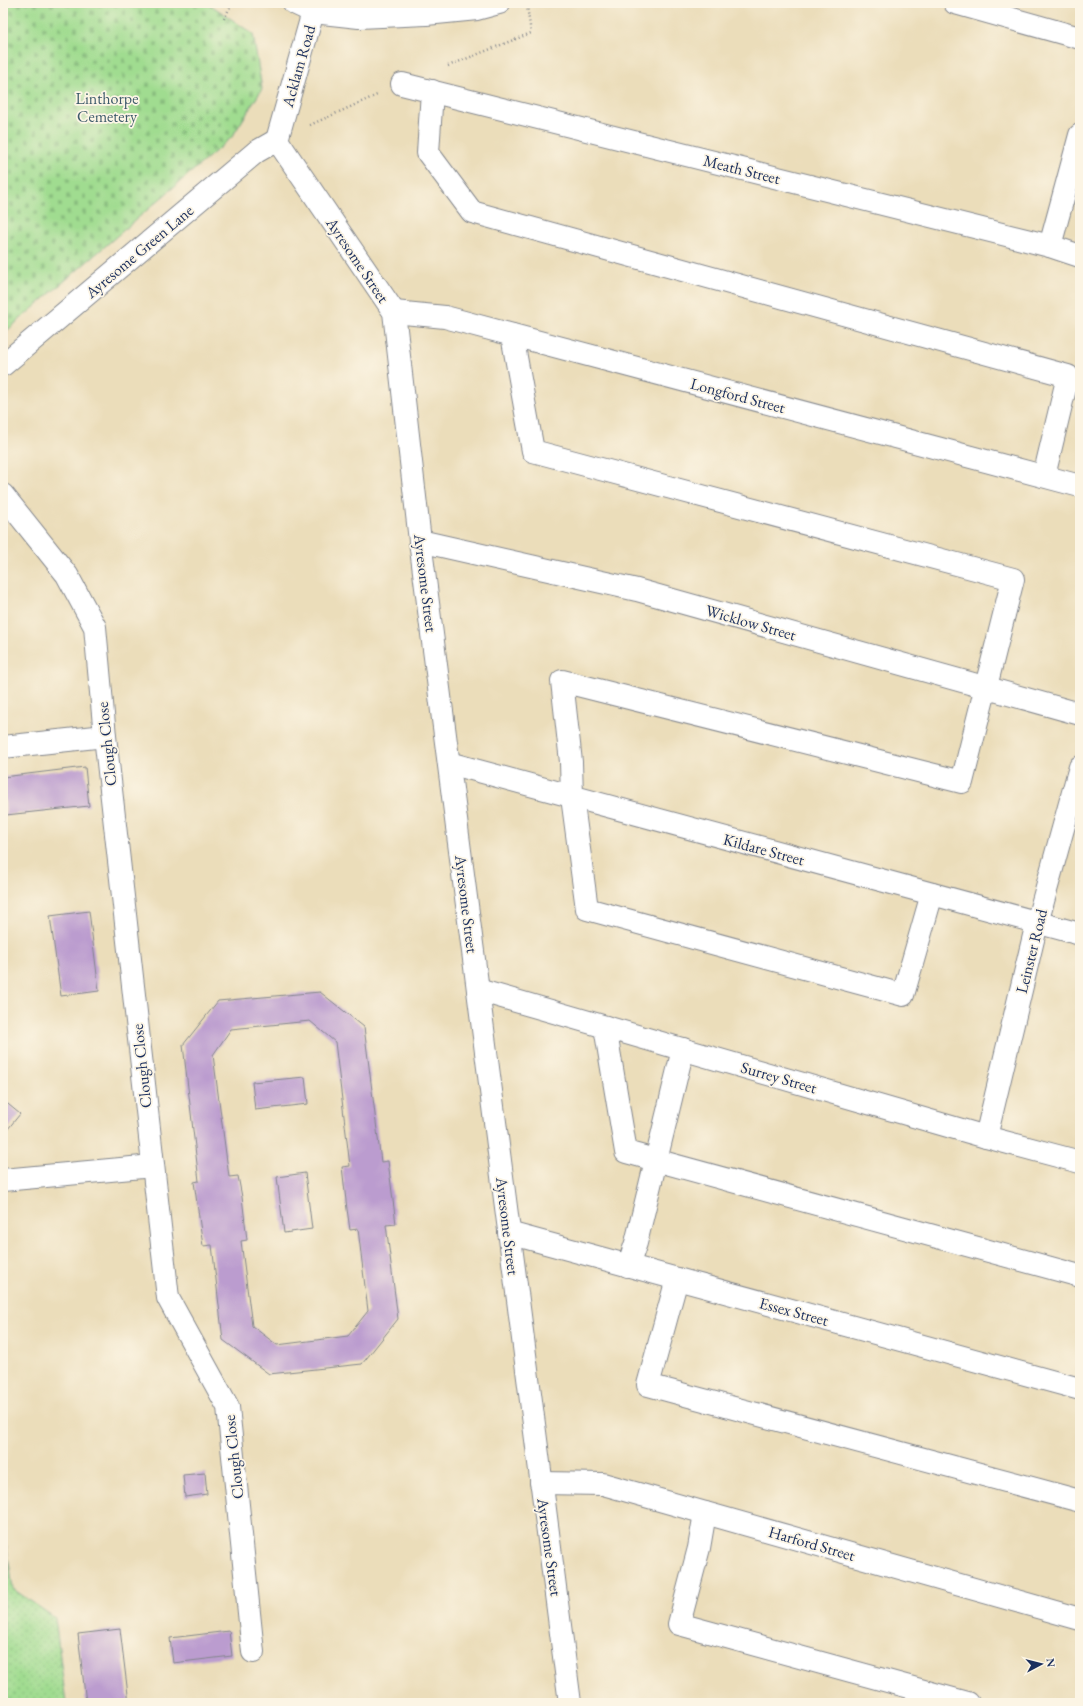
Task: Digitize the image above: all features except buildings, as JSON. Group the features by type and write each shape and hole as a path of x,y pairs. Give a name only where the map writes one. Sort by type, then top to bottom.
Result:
{"street":[{"path":"304,8 359,17 426,14 477,9 499,3"},
{"path":"955,3 1080,38"},
{"name":"Acklam Road","path":"277,140 304,8"},
{"name":"Meath Street","path":"402,84 1050,246 1080,256"},
{"path":"432,91 428,153 472,212 1068,376 1044,476"},
{"path":"1050,246 1080,135"},
{"name":"Ayresome Street","path":"277,140 394,312 420,541 570,1703"},
{"name":"Ayresome Green Lane","path":"3,366 256,152 277,140"},
{"name":"Longford Street","path":"394,312 445,317 1080,486"},
{"path":"512,335 533,451 1013,580 962,782 562,681 571,762 572,797 587,908 903,995 932,894"},
{"name":"Clough Close","path":"3,495 67,575 95,627 104,736 168,1298 228,1407 253,1652"},
{"name":"Wicklow Street","path":"420,541 638,590 1080,714"},
{"path":"3,746 104,736"},
{"name":"Kildare Street","path":"449,764 1080,934"},
{"name":"Leinster Road","path":"986,1137 1037,923 1080,767"},
{"name":"Surrey Street","path":"478,990 986,1137 1080,1162"},
{"path":"605,1027 626,1152 1080,1276"},
{"path":"628,1266 636,1243 683,1049"},
{"path":"3,1180 153,1166"},
{"name":"Essex Street","path":"509,1233 1080,1389"},
{"path":"677,1279 648,1385 1080,1501"},
{"name":"Harford Street","path":"541,1483 603,1484 1080,1619"},
{"path":"705,1513 699,1548 679,1624 968,1703"}],"path":[{"path":"224,19 232,3"}],"green space":[{"name":"Linthorpe Cemetery","path":"3,3 208,3 253,34 262,89 232,137 3,334"},
{"path":"3,1521 13,1589 55,1618 66,1703 3,1703"}]}
